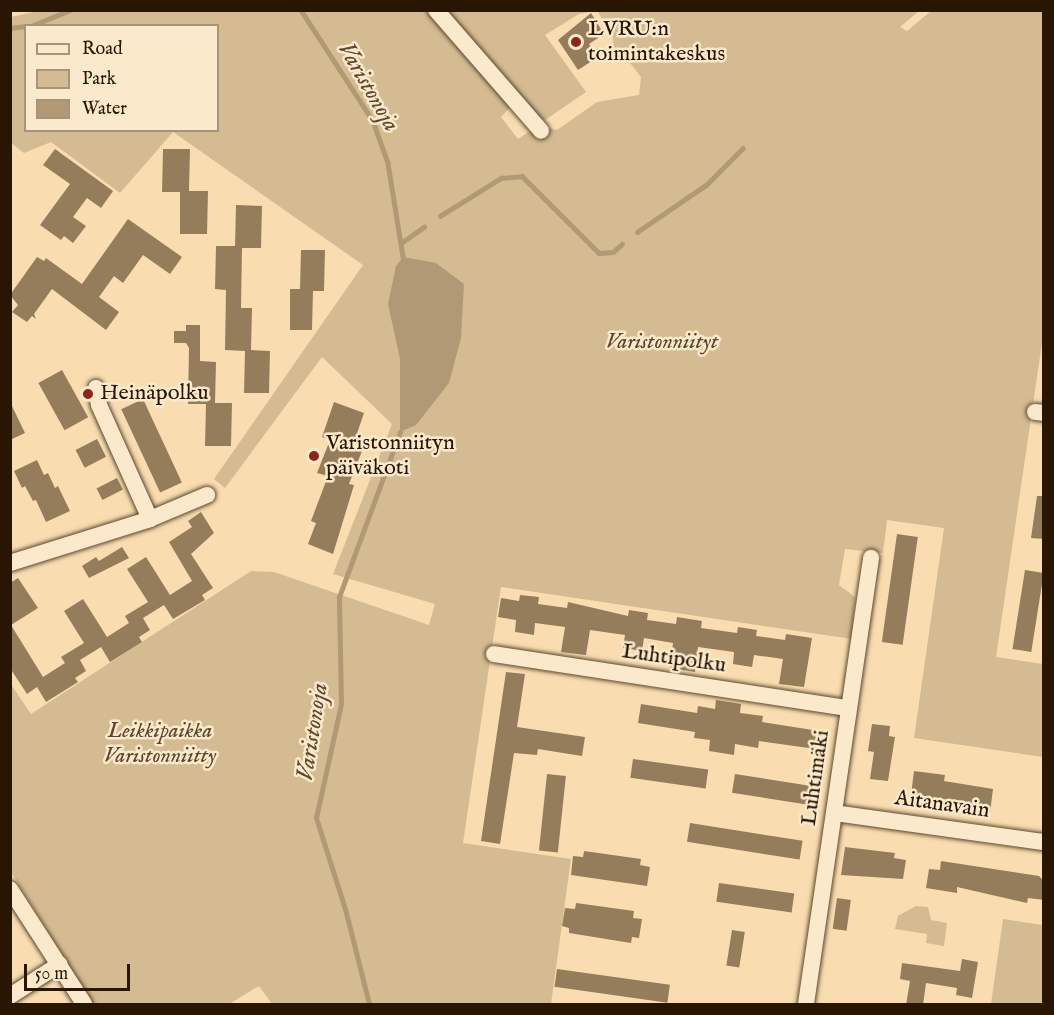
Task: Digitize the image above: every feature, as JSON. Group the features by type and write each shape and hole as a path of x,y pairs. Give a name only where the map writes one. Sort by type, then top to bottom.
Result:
{"street":[{"path":"435,10 541,131"},
{"path":"96,388 99,405 150,519"},
{"path":"10,563 150,519 207,495"},
{"name":"Luhtimäki","path":"806,1005 871,558"},
{"name":"Luhtipolku","path":"494,654 848,708"},
{"name":"Aitanavain","path":"834,813 1044,842"},
{"path":"10,889 60,964 84,1005"},
{"path":"10,996 60,964"}],"green space":[{"path":"42,10 429,11 512,105 501,117 518,139 539,125 557,130 597,102 639,95 641,77 627,59 615,55 612,33 597,11 919,11 900,27 907,31 931,11 1043,11 1043,336 996,657 1043,664 1043,757 914,738 944,528 887,520 883,553 845,549 839,585 855,597 852,639 501,587 463,843 571,859 551,1004 272,1004 259,986 229,1004 93,1004 11,872 10,683 31,714 251,571 274,572 429,625 435,604 333,574 392,424 322,357 225,488 214,479 363,265 173,132 120,193 51,142 24,153 11,143 11,17"},
{"path":"442,11 594,11 579,14 545,35 586,92 545,120 532,116"},
{"path":"916,906 928,907 931,920 947,923 944,946 926,943 927,934 895,929 898,916"},
{"path":"1003,919 1043,925 1043,1004 991,1004"}],"water":[{"path":"403,257 436,263 464,284 461,338 449,383 416,425 400,432 400,359 388,304 396,266"}],"building":[{"name":"LVRU:n toimintakeskus","path":"591,13 604,34 589,44 598,57 578,70 558,40"},
{"path":"55,149 113,191 101,208 87,198 73,217 86,226 73,243 64,236 61,240 40,225 70,184 43,165"},
{"path":"163,149 190,149 189,191 208,191 207,234 180,234 180,192 162,192"},
{"path":"236,205 262,206 261,248 242,248 241,308 252,308 251,350 270,351 269,393 244,393 245,351 225,350 226,290 215,289 216,246 235,246"},
{"path":"128,219 182,257 170,274 143,255 123,283 114,276 99,297 119,312 106,330 52,289 34,314 36,319 32,316 27,322 12,312 18,305 10,295 37,257 44,261 46,258 82,284"},
{"path":"301,250 325,250 324,291 313,291 312,330 290,330 290,289 300,289"},
{"path":"186,325 200,325 200,361 216,362 215,403 232,403 231,446 205,446 206,404 188,404 189,348 186,343 174,343 174,331 186,331"},
{"path":"62,370 88,417 65,430 38,383"},
{"path":"143,399 182,482 160,493 121,409"},
{"path":"10,402 25,433 10,440"},
{"name":"Varistonniityn päiväkoti","path":"334,402 364,413 352,448 362,451 349,484 354,485 333,554 308,544 316,523 311,521 328,476 317,473 330,440 322,437"},
{"path":"97,439 106,457 85,468 76,450"},
{"path":"37,460 44,475 48,473 55,488 58,486 70,511 46,522 36,500 33,501 25,486 22,488 14,471"},
{"path":"117,478 123,490 102,500 97,488"},
{"path":"1037,496 1044,496 1044,539 1031,538"},
{"path":"201,512 214,533 191,554 213,588 202,595 205,600 173,619 164,605 143,618 150,630 139,637 142,642 110,662 101,647 80,660 86,671 75,678 78,682 46,702 37,687 27,694 10,668 10,583 18,578 38,608 11,625 43,677 65,663 61,657 84,643 64,611 83,599 107,637 129,623 125,616 148,602 127,569 146,557 170,595 192,581 169,542 192,527 188,521"},
{"path":"897,534 918,537 903,645 882,642"},
{"path":"122,547 129,558 89,578 82,566 96,557 99,561"},
{"path":"1025,570 1044,573 1031,652 1012,649"},
{"path":"520,595 539,597 538,604 567,608 568,602 628,616 629,610 648,613 647,620 676,624 677,617 702,621 701,628 737,633 738,627 757,630 756,636 785,640 786,634 812,638 804,687 779,684 783,659 754,655 752,667 733,664 734,652 698,647 695,672 670,668 673,643 644,638 642,651 623,648 625,635 590,630 586,655 561,652 565,627 535,623 534,635 515,632 516,620 498,617 501,598 519,601"},
{"path":"506,672 525,674 517,727 585,737 582,756 538,749 537,755 514,753 500,844 481,841"},
{"path":"716,700 741,704 740,713 763,716 762,722 819,731 816,749 759,741 758,748 735,744 734,755 709,751 710,740 694,738 695,732 638,723 641,704 697,713 698,706 715,709"},
{"path":"872,724 890,726 889,736 895,737 888,781 870,779 874,752 868,751"},
{"path":"633,759 708,770 706,788 630,778"},
{"path":"914,771 945,775 944,781 993,789 990,813 950,807 951,800 911,795"},
{"path":"547,774 566,776 558,853 539,851"},
{"path":"735,774 811,786 808,805 732,793"},
{"path":"690,823 803,841 800,860 687,842"},
{"path":"845,847 895,853 894,858 906,860 903,879 841,875"},
{"path":"584,851 641,859 640,865 650,867 647,886 571,875 573,856 583,857"},
{"path":"941,861 1039,876 1044,881 1044,900 1028,898 1027,903 957,887 957,893 926,888 929,869 940,870"},
{"path":"719,883 794,894 792,912 716,902"},
{"path":"837,898 851,900 847,931 833,929"},
{"path":"576,903 634,911 633,918 642,919 639,938 632,937 631,943 569,933 569,928 562,926 565,908 575,909"},
{"path":"732,930 745,932 739,968 726,966"},
{"path":"962,959 978,962 972,998 956,995 957,988 926,983 923,1005 906,1005 910,981 900,979 902,963 960,971"},
{"path":"557,969 670,985 667,1003 554,987"}],"waterway":[{"name":"Varistonoja","path":"36,24 70,10"},
{"name":"Varistonoja","path":"112,10 126,10"},
{"name":"Varistonoja","path":"301,10 373,121 388,163 403,257"},
{"name":"Varistonoja","path":"10,28 24,26"},
{"path":"637,232 706,185 743,148"},
{"path":"440,216 501,178 522,176 599,253 613,252 622,244"},
{"path":"401,243 424,227"},
{"name":"Varistonoja","path":"369,1004 345,909 316,818 341,704 339,597 400,432"}],"place":[{"name":"LVRU:n toimintakeskus","path":"576,42"},
{"name":"Heinäpolku","path":"88,394"},
{"name":"Varistonniityn päiväkoti","path":"314,456"}],"park label":[{"name":"Varistonniityt","path":"662,343"},
{"name":"Leikkipaikka Varistonniitty","path":"160,744"}]}
